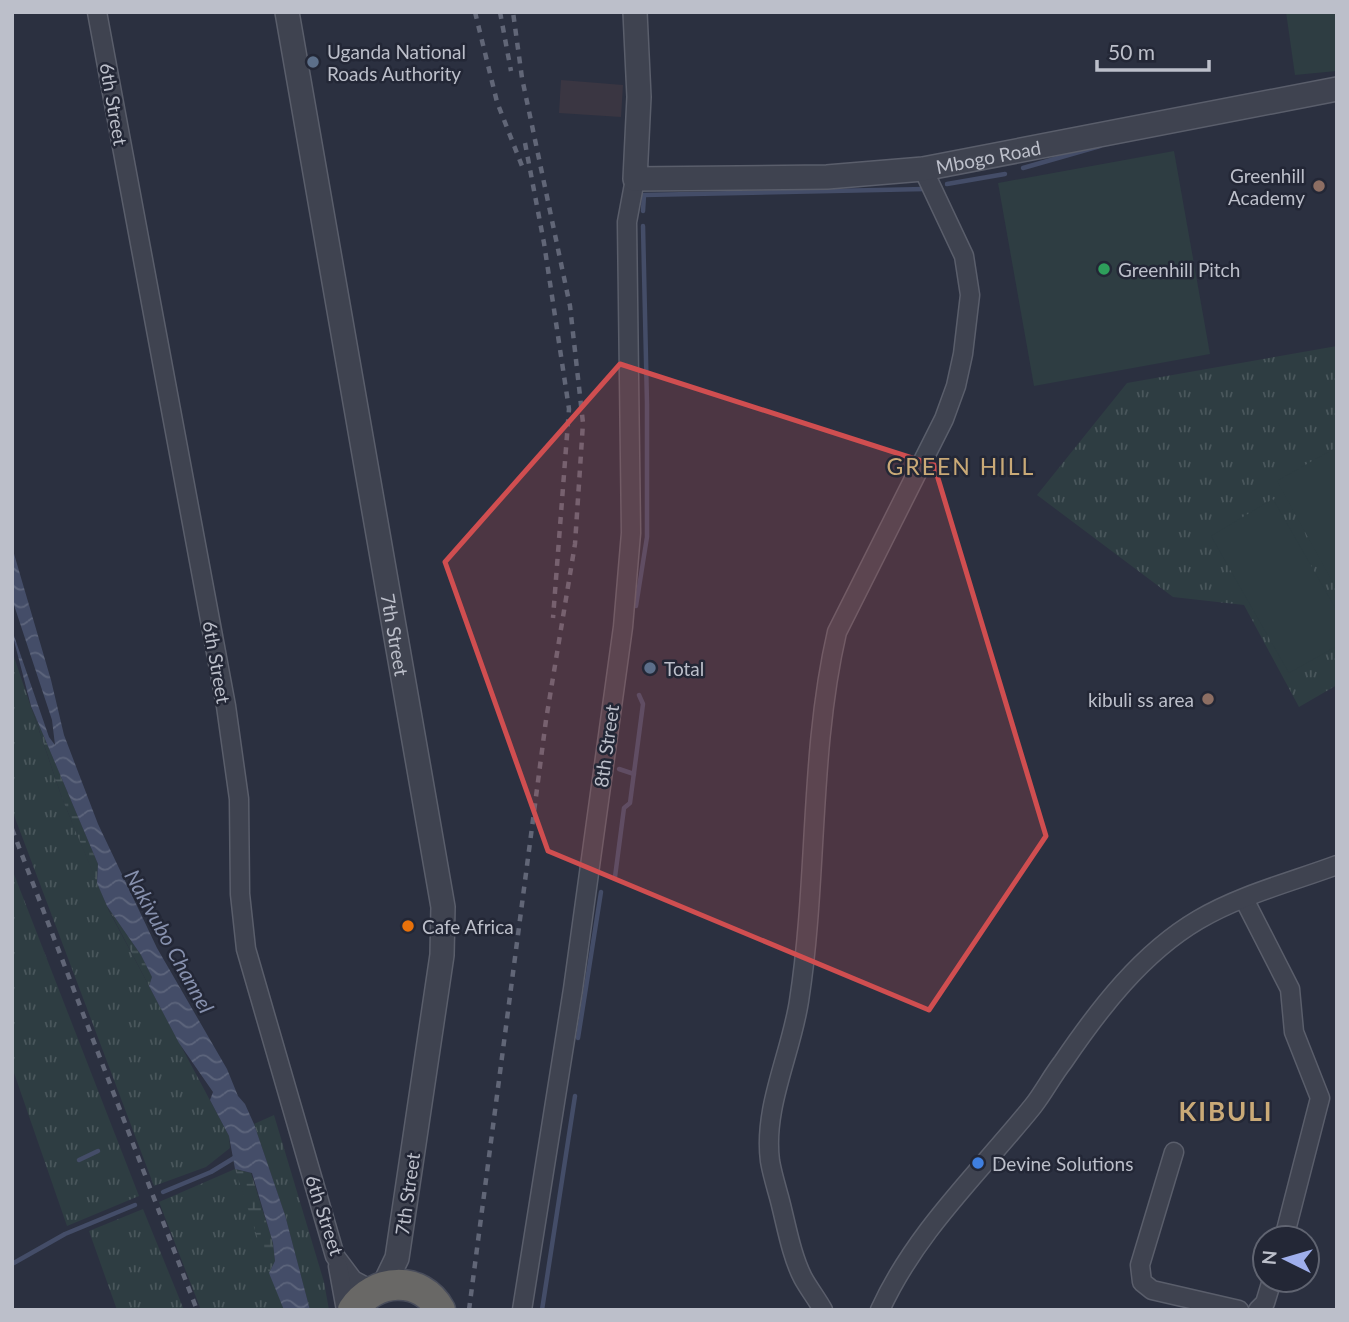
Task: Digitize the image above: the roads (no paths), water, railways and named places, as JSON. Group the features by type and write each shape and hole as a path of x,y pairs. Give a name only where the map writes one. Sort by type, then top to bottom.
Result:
{"highway":[{"path":"380,1293 426,1293 440,1310"}],"street":[{"name":"6th Street","path":"97,12 226,706 239,799 240,894 246,949 335,1256 353,1279 380,1293"},
{"name":"7th Street","path":"287,12 443,907 442,955 397,1258 380,1293"},
{"path":"635,12 639,97 635,179"},
{"name":"Mbogo Road","path":"635,179 827,177 923,169 1337,89"},
{"path":"823,1310 802,1277 787,1228 770,1161 770,1127 799,1002 809,926 822,718 837,632 944,419 956,386 963,354 970,295 964,256 923,169"},
{"name":"8th Street","path":"523,1310 573,989 623,627 631,533 627,222 635,179"},
{"path":"880,1310 895,1278 925,1233 1034,1104 1064,1059 1123,982 1157,951 1198,920 1244,899 1337,865"},
{"path":"1244,899 1290,989 1294,1032 1320,1098 1288,1224"},
{"path":"1174,1152 1143,1254 1140,1273 1142,1282 1152,1290 1238,1310"},
{"path":"335,1256 346,1310"},
{"path":"1258,1310 1265,1303 1268,1294"}],"water":[{"path":"12,547 51,680 64,735 98,824 157,948 227,1069 254,1124 285,1215 310,1310 284,1310 269,1273 275,1261 273,1243 252,1173 235,1169 229,1136 210,1100 213,1092 179,1043 149,986 152,977 141,955 107,906 97,883 98,864 31,706 12,633 12,630 49,737 55,745 52,720 12,599"}],"waterway":[{"path":"1023,168 1100,146"},
{"path":"947,184 1005,174"},
{"path":"643,211 644,195 925,189"},
{"path":"636,606 647,537 643,226"},
{"path":"615,877 624,808 630,803 643,704 639,695"},
{"path":"619,769 634,774"},
{"path":"578,1038 601,892"},
{"path":"542,1310 575,1096"},
{"path":"79,1160 98,1151"},
{"path":"163,1192 211,1172 234,1158"},
{"path":"12,1264 65,1234 135,1205"}],"railway":[{"path":"475,12 497,102 522,166"},
{"path":"500,12 511,71"},
{"path":"469,1310 546,720 575,544 583,423 570,306 522,78 513,12"},
{"path":"525,143 544,243 569,409 553,618"},
{"path":"12,829 197,1310"}],"place":[{"name":"Uganda National Roads Authority","path":"313,62"},
{"name":"Greenhill Academy","path":"1319,186"},
{"name":"Greenhill Pitch","path":"1104,269"},
{"name":"Total","path":"650,668"},
{"name":"kibuli ss area","path":"1208,699"},
{"name":"Cafe Africa","path":"408,926"},
{"name":"Devine Solutions","path":"978,1163"}],"district":[{"name":"GREEN HILL","path":"961,466"},
{"name":"KIBULI","path":"1226,1111"}],"water label":[{"name":"Nakivubo Channel","path":"170,941"}]}
